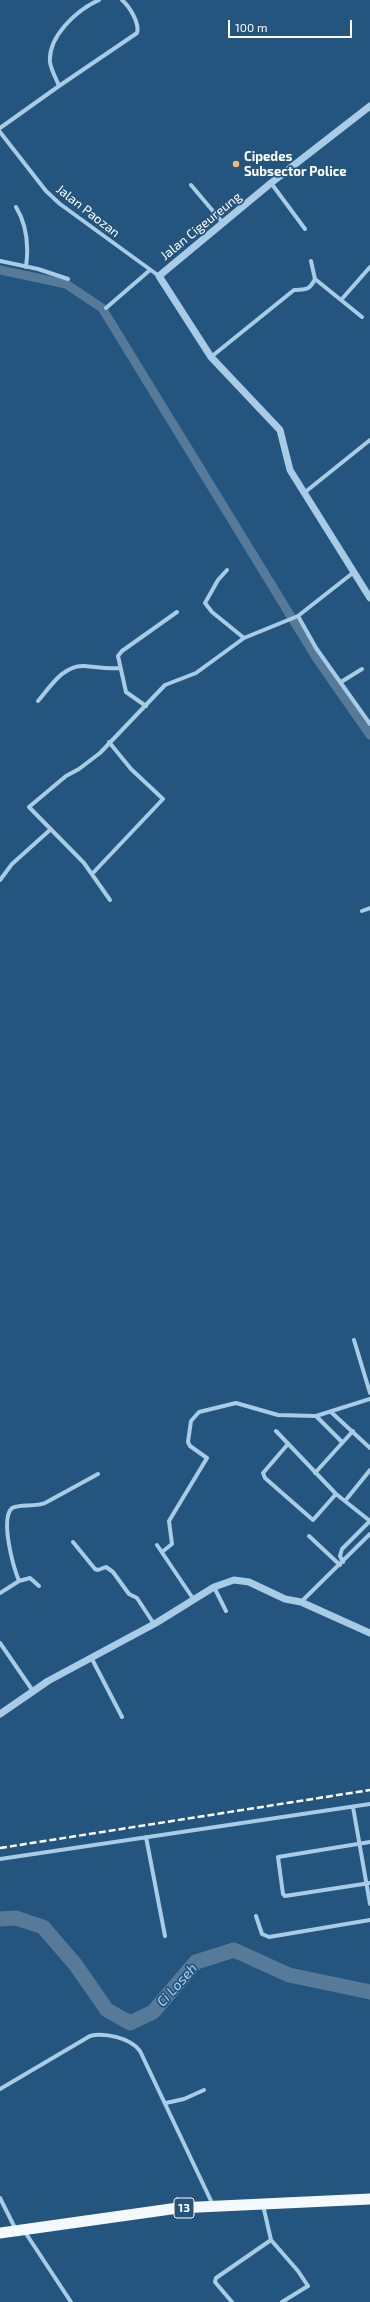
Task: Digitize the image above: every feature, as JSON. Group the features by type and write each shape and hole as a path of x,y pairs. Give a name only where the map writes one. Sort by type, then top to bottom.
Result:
{"highway":[{"name":"13","path":"0,2233 178,2208 215,2208 370,2199"}],"street":[{"path":"59,86 50,62 50,52 54,43 72,17 85,6 99,0"},
{"path":"0,128 137,33 138,27 132,12 122,0"},
{"name":"Jalan Cigeureung","path":"159,276 271,183 370,106"},
{"name":"Jalan Paozan","path":"0,132 46,191 60,204 159,276"},
{"path":"271,183 305,229"},
{"path":"191,185 223,224"},
{"path":"16,207 25,223 27,251 26,267"},
{"path":"0,261 57,274 68,279"},
{"path":"211,357 294,290 306,291 311,288 315,279 311,261"},
{"path":"341,300 370,267"},
{"path":"106,308 150,270"},
{"path":"159,276 211,357 280,430 290,470 370,598"},
{"path":"315,279 362,317"},
{"path":"304,493 370,440"},
{"path":"227,570 218,580 205,603 212,612 244,638"},
{"path":"110,900 92,874 71,848 29,807 66,776 88,763 146,706 165,685 196,673 244,638 297,616 355,572"},
{"path":"146,706 126,692 117,659 122,651 177,612"},
{"path":"297,616 316,648 370,724"},
{"path":"38,701 61,674 78,667 119,668"},
{"path":"340,682 362,669"},
{"path":"92,874 163,799 132,769 110,742"},
{"path":"0,880 12,864 51,829"},
{"path":"362,912 370,908"},
{"path":"354,1340 370,1393"},
{"path":"162,1552 172,1544 169,1521 206,1458 190,1446 188,1442 191,1421 198,1412 236,1403 278,1415 316,1416 370,1400"},
{"path":"331,1412 370,1448"},
{"path":"316,1416 342,1442"},
{"path":"276,1431 336,1494 370,1521 342,1549 340,1556 342,1564"},
{"path":"315,1473 353,1431"},
{"path":"288,1444 263,1474 265,1478 313,1520 336,1494"},
{"path":"345,1501 370,1470"},
{"path":"18,1581 6,1537 5,1524 9,1511 14,1507 38,1506 98,1474"},
{"path":"301,1602 342,1564 370,1534"},
{"path":"309,1536 342,1564"},
{"path":"73,1542 95,1569 98,1570 106,1567 113,1572 129,1594 137,1598 154,1624"},
{"path":"156,1544 194,1601"},
{"path":"0,1593 18,1581 30,1578 39,1586"},
{"path":"0,1714 33,1691 154,1624 214,1588 234,1580 249,1582 285,1599 301,1602 370,1634"},
{"path":"214,1588 226,1611"},
{"path":"0,1643 33,1691"},
{"path":"92,1659 122,1717"},
{"path":"0,1859 370,1804"},
{"path":"353,1807 368,1883 370,1904"},
{"path":"146,1837 165,1936"},
{"path":"368,1883 289,1896 283,1894 278,1857 370,1842"},
{"path":"256,1916 262,1934 269,1938 370,1920"},
{"path":"0,2089 90,2036 102,2034 136,2046 166,2103 215,2208"},
{"path":"166,2103 184,2099 204,2090"},
{"path":"0,2198 20,2230 71,2302"},
{"path":"263,2205 271,2240 298,2271 308,2286 282,2302"},
{"path":"232,2302 218,2287 216,2278 271,2240"}],"waterway":[{"path":"0,270 66,284 102,308 317,659 370,735"},
{"name":"Ci Loseh","path":"0,1919 16,1918 43,1927 75,1964 107,2010 130,2023 153,2012 196,1962 234,1950 289,1975 370,1992"}],"railway":[{"path":"0,1848 370,1790"}],"place":[{"name":"Cipedes Subsector Police","path":"236,164"}]}
